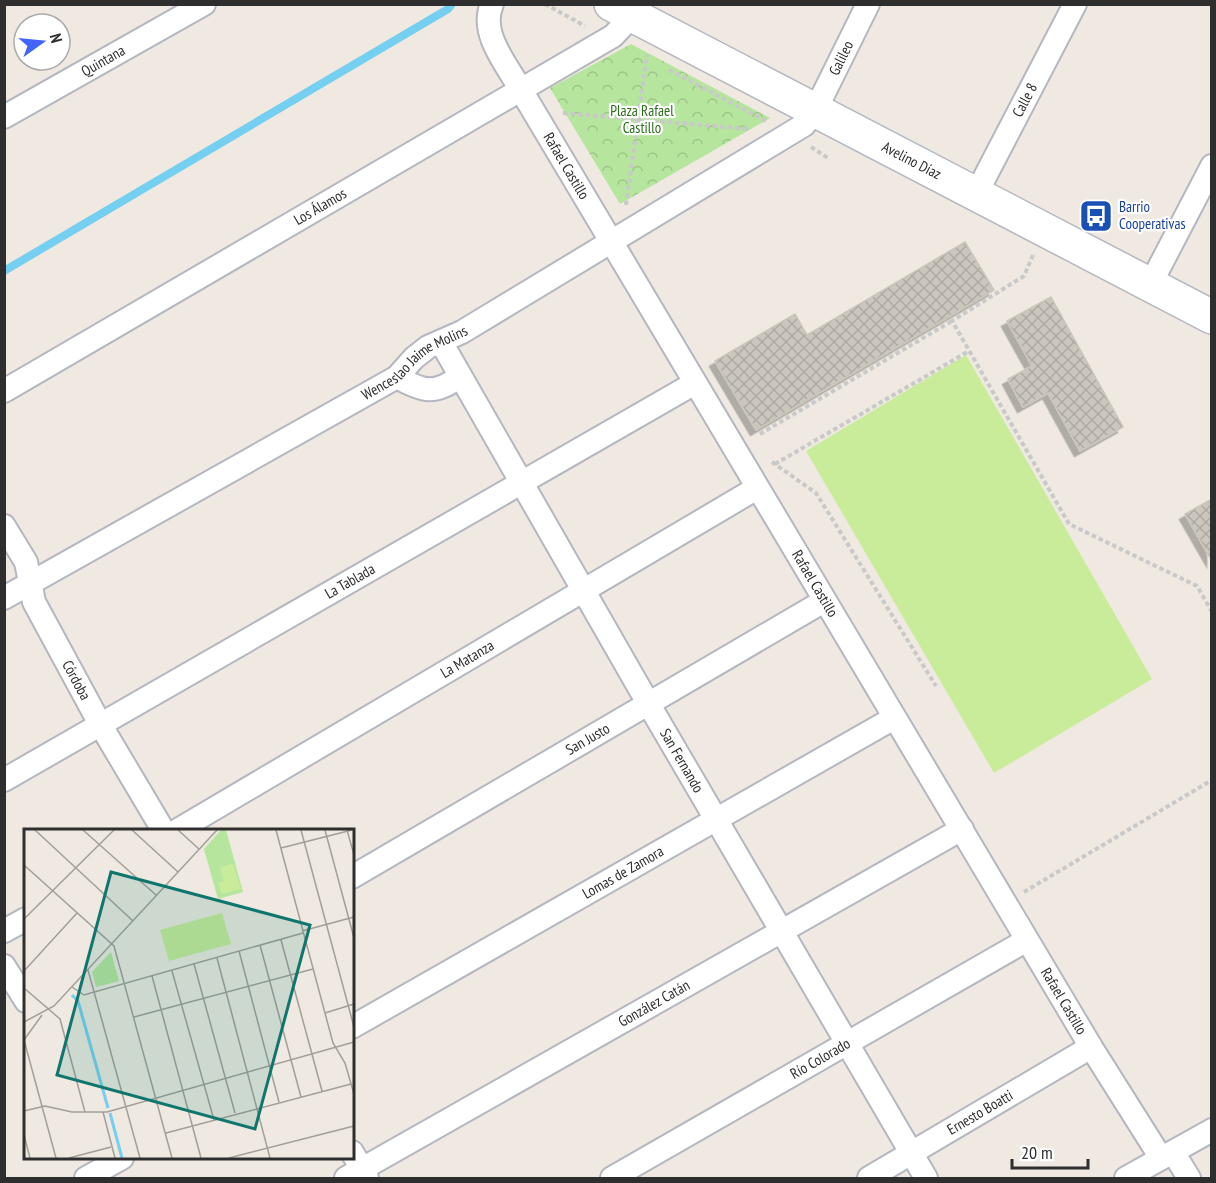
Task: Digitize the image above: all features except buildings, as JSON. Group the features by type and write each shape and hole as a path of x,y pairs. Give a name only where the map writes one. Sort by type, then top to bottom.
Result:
{"street":[{"name":"Quintana","path":"4,117 204,4"},
{"name":"Rafael Castillo","path":"492,4 487,21 489,33 534,111 617,238 745,468 1091,1047 1167,1155 1189,1179"},
{"name":"Galileo","path":"815,111 868,4"},
{"name":"Calle 8","path":"976,194 1075,4"},
{"name":"Los Álamos","path":"4,391 608,38 631,15"},
{"name":"Avelino Díaz","path":"631,15 1212,317"},
{"name":"Wenceslao Jaime Molins","path":"4,598 397,377 414,358 462,332 804,125 815,111"},
{"path":"1150,285 1212,166"},
{"name":"San Fernando","path":"441,342 648,703 926,1179"},
{"path":"397,377 414,387 430,390 447,387 460,376"},
{"name":"La Tablada","path":"4,780 696,383"},
{"name":"La Matanza","path":"181,829 757,488"},
{"name":"Córdoba","path":"4,526 26,562 34,602 100,724 162,829"},
{"name":"San Justo","path":"354,876 824,601"},
{"name":"Lomas de Zamora","path":"354,1027 894,718"},
{"name":"González Catán","path":"357,1169 962,829"},
{"path":"4,931 24,920"},
{"name":"Río Colorado","path":"612,1179 1028,940"},
{"path":"4,966 24,998"},
{"name":"Ernesto Boatti","path":"869,1179 1091,1047"},
{"path":"1126,1179 1212,1130"},
{"path":"86,1179 117,1164"}],"path":[{"path":"545,4 657,63"},
{"path":"617,238 646,58 631,15"},
{"path":"667,69 789,134 828,158"},
{"path":"534,111 637,118 789,134"},
{"path":"760,434 1024,276 1044,230"},
{"path":"952,321 1068,524 1197,586 1212,612"},
{"path":"775,464 969,351"},
{"path":"745,468 765,457 816,493 936,686"},
{"path":"1005,903 1212,780"}],"green space":[{"name":"Plaza Rafael Castillo","path":"631,44 770,118 620,204 550,88"},
{"path":"966,355 1152,679 994,773 806,451"}],"waterway":[{"path":"4,271 448,9 452,4"}],"place":[{"name":"Barrio Cooperativas","path":"1096,216"}]}
